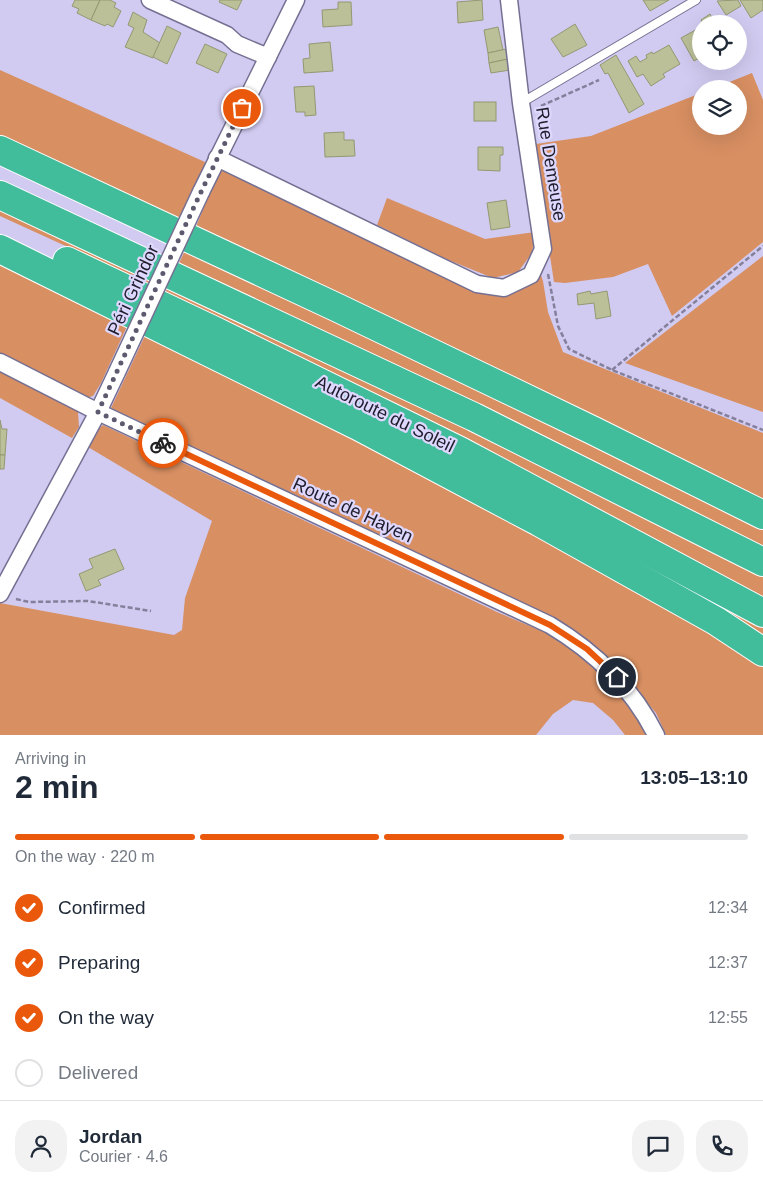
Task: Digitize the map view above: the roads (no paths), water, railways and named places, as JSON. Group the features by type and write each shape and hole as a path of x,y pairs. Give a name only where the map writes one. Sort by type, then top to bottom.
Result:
{"highway":[{"path":"0,150 338,308 592,430 763,515"},
{"name":"Autoroute du Soleil","path":"0,195 474,417 763,562"},
{"name":"Autoroute du Soleil","path":"0,230 213,330 460,451 763,613"},
{"path":"0,249 358,426 539,522 707,616 763,652"}],"street":[{"path":"150,0 227,35 237,44 268,57"},
{"name":"Péri Grindor","path":"5,595 98,412 217,158 296,0"},
{"name":"Rue Demeuse","path":"217,158 477,284 504,288 531,275 543,249 522,108 509,0"},
{"name":"Route de Hayen","path":"0,362 98,412 550,625 587,649 607,667 634,698 646,715 656,735"}],"lane":[{"path":"522,108 696,0"}]}
